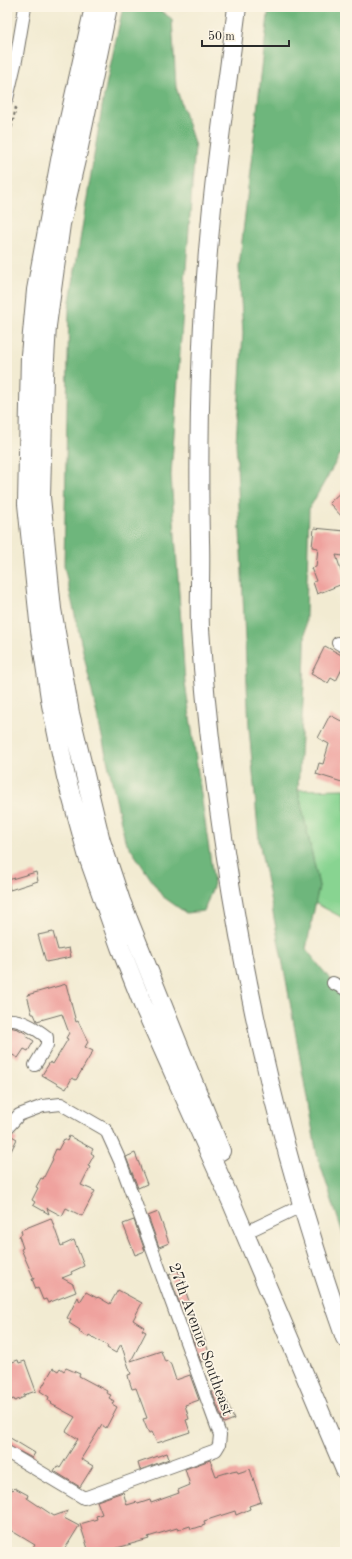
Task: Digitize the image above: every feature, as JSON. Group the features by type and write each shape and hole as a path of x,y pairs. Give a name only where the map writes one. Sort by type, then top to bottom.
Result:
{"highway":[{"path":"94,7 61,155 36,290 30,355 27,504 40,631 52,712 66,777 88,857 120,947 143,1005 231,1201 345,1470"},
{"path":"108,7 79,147 61,224 47,326 41,497 52,609 67,698 82,769 101,841 121,901 214,1135 345,1441"},
{"path":"200,542 190,512 190,414 194,320 200,232 226,7"},
{"path":"236,7 212,203 204,310 200,390 200,626 208,723 218,803 231,894 258,1032 273,1100 301,1206 345,1338"},
{"path":"61,155 72,175"}],"street":[{"path":"7,99 16,60 25,7"},
{"path":"333,983 345,989"},
{"path":"7,1020 10,1019 22,1022 47,1037 47,1045 35,1065"},
{"name":"27th Avenue Southeast","path":"7,1128 19,1115 43,1106 61,1104 106,1130 123,1169 220,1435 219,1445 216,1450 84,1498 7,1452"},
{"path":"255,1228 301,1206"}],"green space":[{"path":"123,7 155,7 172,19 176,87 195,146 171,475 185,682 214,884 204,911 186,913 162,896 125,840 64,566 69,307 104,95"},
{"path":"269,7 345,7 345,446 309,509 304,684 298,790 319,886 306,949 333,983 345,989 345,1240 317,1155 287,985 259,841 249,728 236,442 243,333 239,267"},
{"path":"345,789 345,919 315,903 319,886 298,790"}],"building":[{"path":"345,488 345,520 329,503"},
{"path":"314,528 345,531 343,556 336,555 345,583 317,594 313,582 316,581 311,568 316,567 318,548 312,547"},
{"path":"325,646 345,657 345,663 336,681 331,678 328,683 311,674"},
{"path":"330,715 345,723 345,783 316,774 319,763 323,764 329,744 318,738"},
{"path":"36,872 38,881 10,890 8,880"},
{"path":"53,932 58,950 69,948 71,957 46,962 38,935"},
{"path":"66,984 76,1022 78,1021 88,1042 85,1047 93,1051 76,1080 72,1078 66,1089 42,1075 50,1062 53,1064 68,1039 66,1038 69,1033 62,1014 37,1021 34,1014 32,1014 27,995"},
{"path":"9,1027 18,1029 27,1034 26,1036 34,1041 28,1051 24,1049 18,1058 7,1052 7,1031"},
{"path":"7,1135 17,1139 7,1159"},
{"path":"69,1136 93,1149 91,1153 94,1155 81,1185 95,1191 82,1216 66,1208 62,1216 47,1208 49,1214 33,1205 35,1202 32,1200 38,1188 36,1187 41,1178 43,1179 53,1159 52,1158 56,1149 58,1150 64,1139 67,1141"},
{"path":"135,1153 147,1184 138,1188 126,1157"},
{"path":"158,1212 169,1243 159,1247 148,1216"},
{"path":"51,1218 61,1246 74,1240 84,1266 71,1272 72,1274 62,1278 73,1284 76,1292 48,1303 46,1299 43,1300 38,1288 36,1289 32,1279 34,1279 21,1249 23,1248 19,1236 22,1234 21,1230"},
{"path":"134,1220 145,1251 135,1255 123,1224"},
{"path":"178,1270 189,1301 180,1305 169,1274"},
{"path":"118,1290 142,1303 133,1320 144,1327 142,1330 146,1332 131,1361 161,1351 165,1362 168,1361 171,1365 176,1380 190,1375 199,1400 185,1405 189,1419 186,1420 190,1432 157,1443 152,1432 149,1433 143,1419 147,1418 136,1388 132,1389 128,1375 131,1374 121,1344 116,1353 107,1348 108,1346 89,1335 88,1337 79,1332 80,1330 69,1323 71,1320 67,1318 78,1297 80,1302 86,1292 110,1304"},
{"path":"200,1327 211,1358 201,1362 190,1331"},
{"path":"18,1360 19,1363 25,1361 36,1391 24,1395 24,1397 15,1401 14,1399 7,1401 7,1364"},
{"path":"53,1368 58,1371 60,1368 64,1371 66,1368 80,1374 79,1376 107,1391 106,1393 111,1395 109,1398 114,1401 112,1404 117,1407 106,1428 102,1425 81,1459 93,1466 80,1487 54,1471 57,1466 60,1468 78,1439 66,1431 75,1417 51,1404 52,1403 48,1400 49,1397 40,1391"},
{"path":"222,1389 234,1419 224,1423 212,1392"},
{"path":"7,1436 35,1453 32,1458 7,1445"},
{"path":"167,1453 169,1459 140,1470 138,1463"},
{"path":"210,1460 216,1476 232,1471 237,1470 238,1473 250,1469 261,1502 249,1506 250,1509 236,1515 235,1511 204,1521 205,1525 196,1528 191,1529 190,1526 178,1530 177,1528 148,1537 149,1539 117,1548 118,1550 111,1552 89,1552 80,1524 97,1519 96,1516 102,1514 97,1501 123,1492 127,1505 137,1502 138,1504 150,1500 151,1503 179,1493 178,1490 190,1485 185,1469"},
{"path":"7,1486 13,1490 15,1488 28,1495 27,1498 54,1516 68,1511 64,1518 79,1526 63,1552 39,1552 33,1548 35,1545 7,1528"}]}
